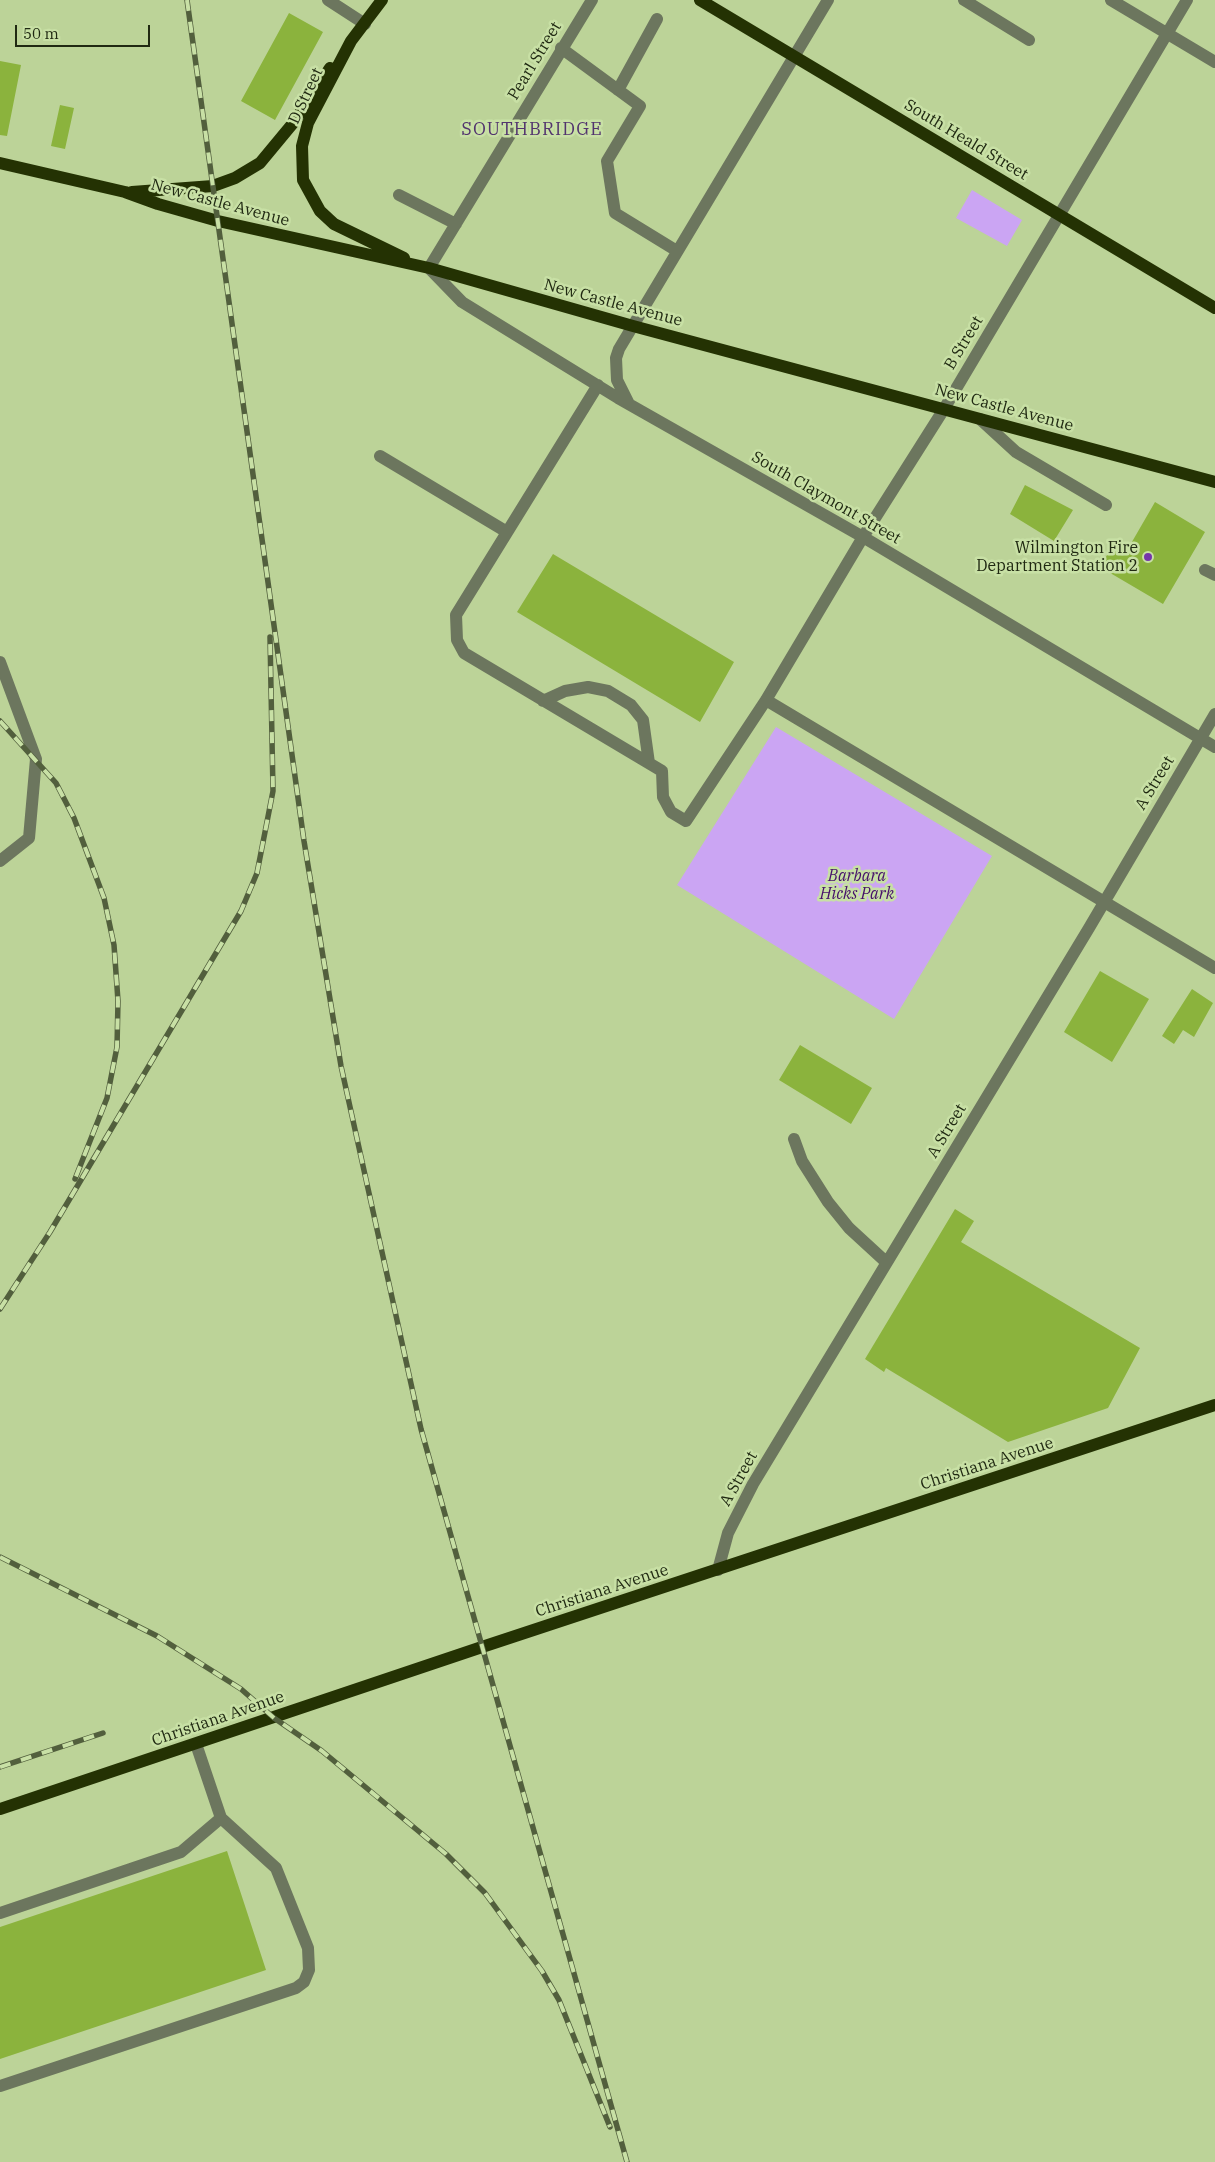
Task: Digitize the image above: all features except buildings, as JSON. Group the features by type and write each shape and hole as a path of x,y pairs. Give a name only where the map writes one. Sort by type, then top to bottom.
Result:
{"main road":[{"name":"D Street","path":"382,0 351,41 308,123 302,146 303,180 320,211 334,224 353,235 429,268"},
{"name":"South Heald Street","path":"700,0 1215,308"},
{"path":"125,192 213,186 235,178 260,163 294,122 317,85 351,41"},
{"name":"New Castle Avenue","path":"0,163 125,192 218,221 429,268 633,326 1215,482"},
{"name":"Christiana Avenue","path":"0,1809 1215,1405"}],"street":[{"path":"328,0 365,24"},
{"name":"Pearl Street","path":"429,268 561,48 592,0"},
{"path":"629,404 617,380 616,358 677,251 828,0"},
{"path":"964,0 979,4 1029,40"},
{"path":"1111,0 1215,62"},
{"name":"B Street","path":"649,763 662,771 663,797 671,812 686,821 766,700 863,537 944,408 1187,0"},
{"path":"618,90 657,19"},
{"path":"561,48 640,106 608,162 615,213 677,251"},
{"path":"399,195 456,224"},
{"name":"South Claymont Street","path":"429,268 462,302 629,404 863,537 1215,747"},
{"path":"598,385 456,615 457,640 464,653 649,763"},
{"path":"980,418 1016,452 1106,505"},
{"path":"380,456 507,532"},
{"path":"0,662 36,759 29,838 0,860"},
{"path":"543,701 565,691 588,687 608,690 631,705 643,720 649,763"},
{"path":"766,700 1215,968"},
{"name":"A Street","path":"718,1570 728,1534 753,1484 1215,714"},
{"path":"794,1140 802,1161 828,1202 849,1228 886,1262"},
{"path":"0,2086 296,1988 304,1982 308,1970 308,1948 276,1868 222,1818 196,1744"},
{"path":"0,1913 181,1852 222,1818"}],"green space":[{"path":"972,190 1022,220 1007,246 956,218"},
{"name":"Barbara Hicks Park","path":"776,727 992,856 894,1019 677,885"}],"railway":[{"path":"187,0 304,841 341,1066 421,1429 627,2162"},
{"path":"0,1309 50,1232 241,911 257,873 273,791 270,637"},
{"path":"0,721 56,783 74,818 104,898 114,945 118,1001 117,1047 107,1098 75,1179"},
{"path":"0,1557 157,1636 241,1689 274,1718 322,1751 446,1854 485,1893 542,1971 559,2000 610,2127"},
{"path":"0,1767 103,1733"}],"place":[{"name":"Wilmington Fire Department Station 2","path":"1148,557"}],"district":[{"name":"SOUTHBRIDGE","path":"532,130"}]}
